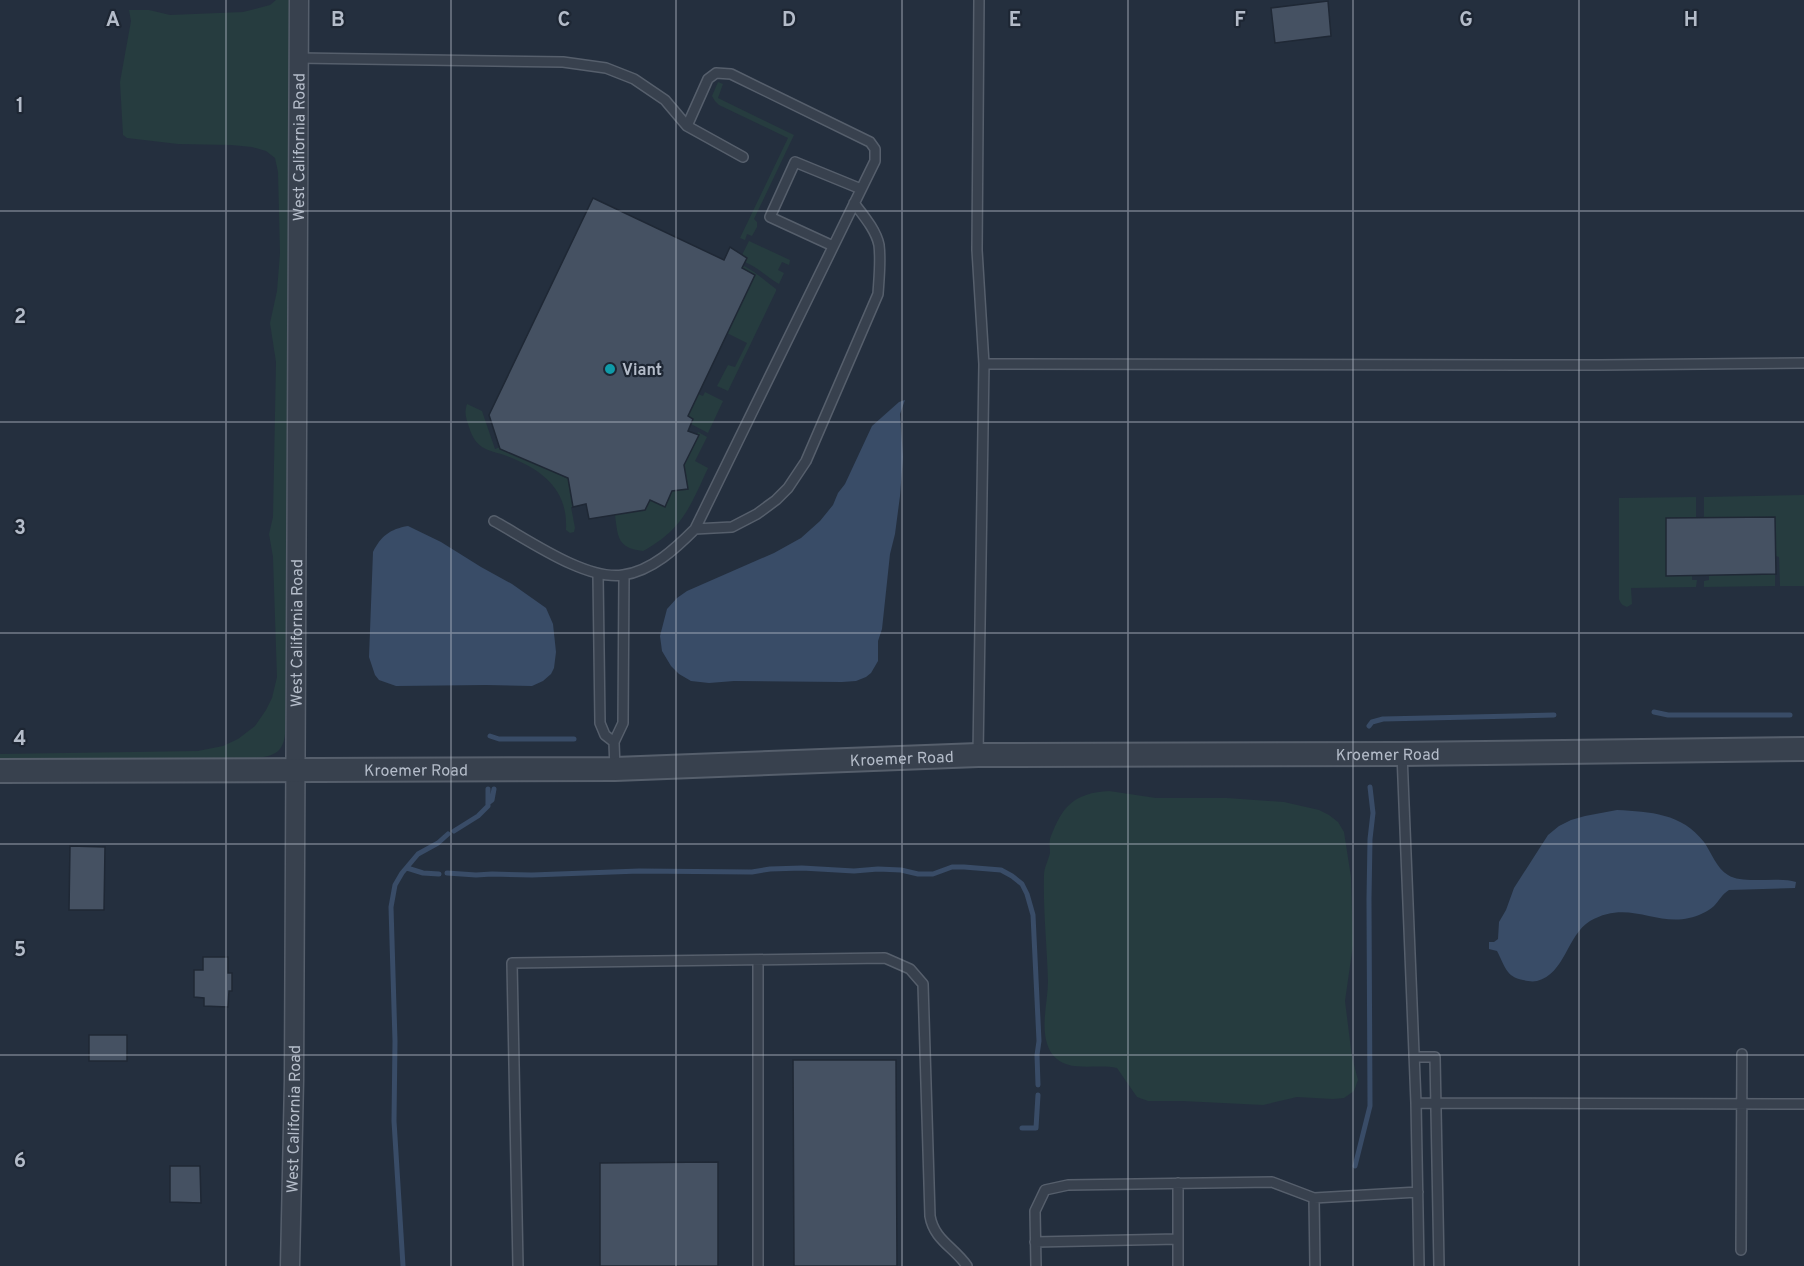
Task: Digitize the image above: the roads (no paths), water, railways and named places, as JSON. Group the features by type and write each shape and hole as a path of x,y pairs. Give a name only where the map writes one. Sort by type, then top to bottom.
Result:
{"street":[{"name":"West California Road","path":"290,1266 294,1068 299,0"},
{"name":"Kroemer Road","path":"0,771 615,769 978,755 1402,754 1804,749"}],"lane":[{"path":"978,0 977,250 984,364 978,755"},
{"path":"299,58 563,62 606,68 634,80 665,100 687,126 743,157"},
{"path":"494,521 564,560 598,575 624,576 650,566 670,553 695,529 875,161 875,149 870,142 731,74 716,73 708,80 687,126"},
{"path":"833,246 770,216 795,162 861,189"},
{"path":"695,529 732,527 757,514 788,488 806,461 878,294 880,270 878,244 869,224 854,203"},
{"path":"984,364 1600,366 1804,363"},
{"path":"598,575 600,723 605,735 614,742"},
{"path":"615,769 614,742 623,723 624,576"},
{"path":"1402,754 1416,1103 1419,1266"},
{"path":"518,1266 512,963 885,958 910,969 923,984 932,1226 937,1235 967,1266"},
{"path":"758,960 758,1266"},
{"path":"1741,1250 1742,1054"},
{"path":"1414,1057 1435,1057 1438,1266"},
{"path":"1416,1103 1804,1104"},
{"path":"1417,1157 1436,1157"},
{"path":"1036,1266 1035,1211 1045,1190 1068,1185 1272,1182 1314,1198 1418,1192"},
{"path":"1178,1183 1178,1266"},
{"path":"1314,1198 1315,1266"},
{"path":"1418,1208 1437,1208"},
{"path":"1035,1242 1178,1239"},
{"path":"1419,1255 1438,1255"}],"water":[{"path":"905,400 900,414 903,457 900,496 890,554 882,629 878,641 878,661 871,673 856,681 842,682 734,681 709,683 691,681 679,674 662,651 660,636 667,609 687,591 774,553 801,538 820,521 833,505 872,426 899,402"},
{"path":"408,526 441,542 512,584 546,608 553,624 556,652 551,674 532,686 396,686 379,680 369,657 373,552 387,534"},
{"path":"1617,810 1653,813 1686,825 1704,842 1721,869 1734,878 1788,880 1796,882 1795,888 1729,890 1716,904 1702,914 1677,920 1629,912 1604,915 1582,927 1560,963 1546,977 1537,981 1517,979 1509,973 1497,951 1489,949 1489,942 1498,939 1499,922 1514,888 1548,835 1559,826 1585,816"}],"waterway":[{"path":"1654,712 1668,715 1790,715"},
{"path":"1369,726 1372,722 1383,719 1554,715"},
{"path":"490,736 499,739 574,739"},
{"path":"1355,1166 1370,1106 1369,899 1373,813 1370,787"},
{"path":"454,831 478,816 488,806 488,789"},
{"path":"488,803 492,800 494,789"},
{"path":"403,1266 394,1121 395,1041 391,907 395,885 402,873 418,854 438,843 448,834"},
{"path":"447,873 532,875 639,871 752,872 802,868 854,871 901,870 918,874 933,874 952,867 1001,870 1022,884 1033,915 1039,1041 1038,1085"},
{"path":"407,868 423,873 439,874"},
{"path":"1022,1128 1036,1128 1038,1095"}],"place":[{"name":"Viant","path":"610,369"}]}
